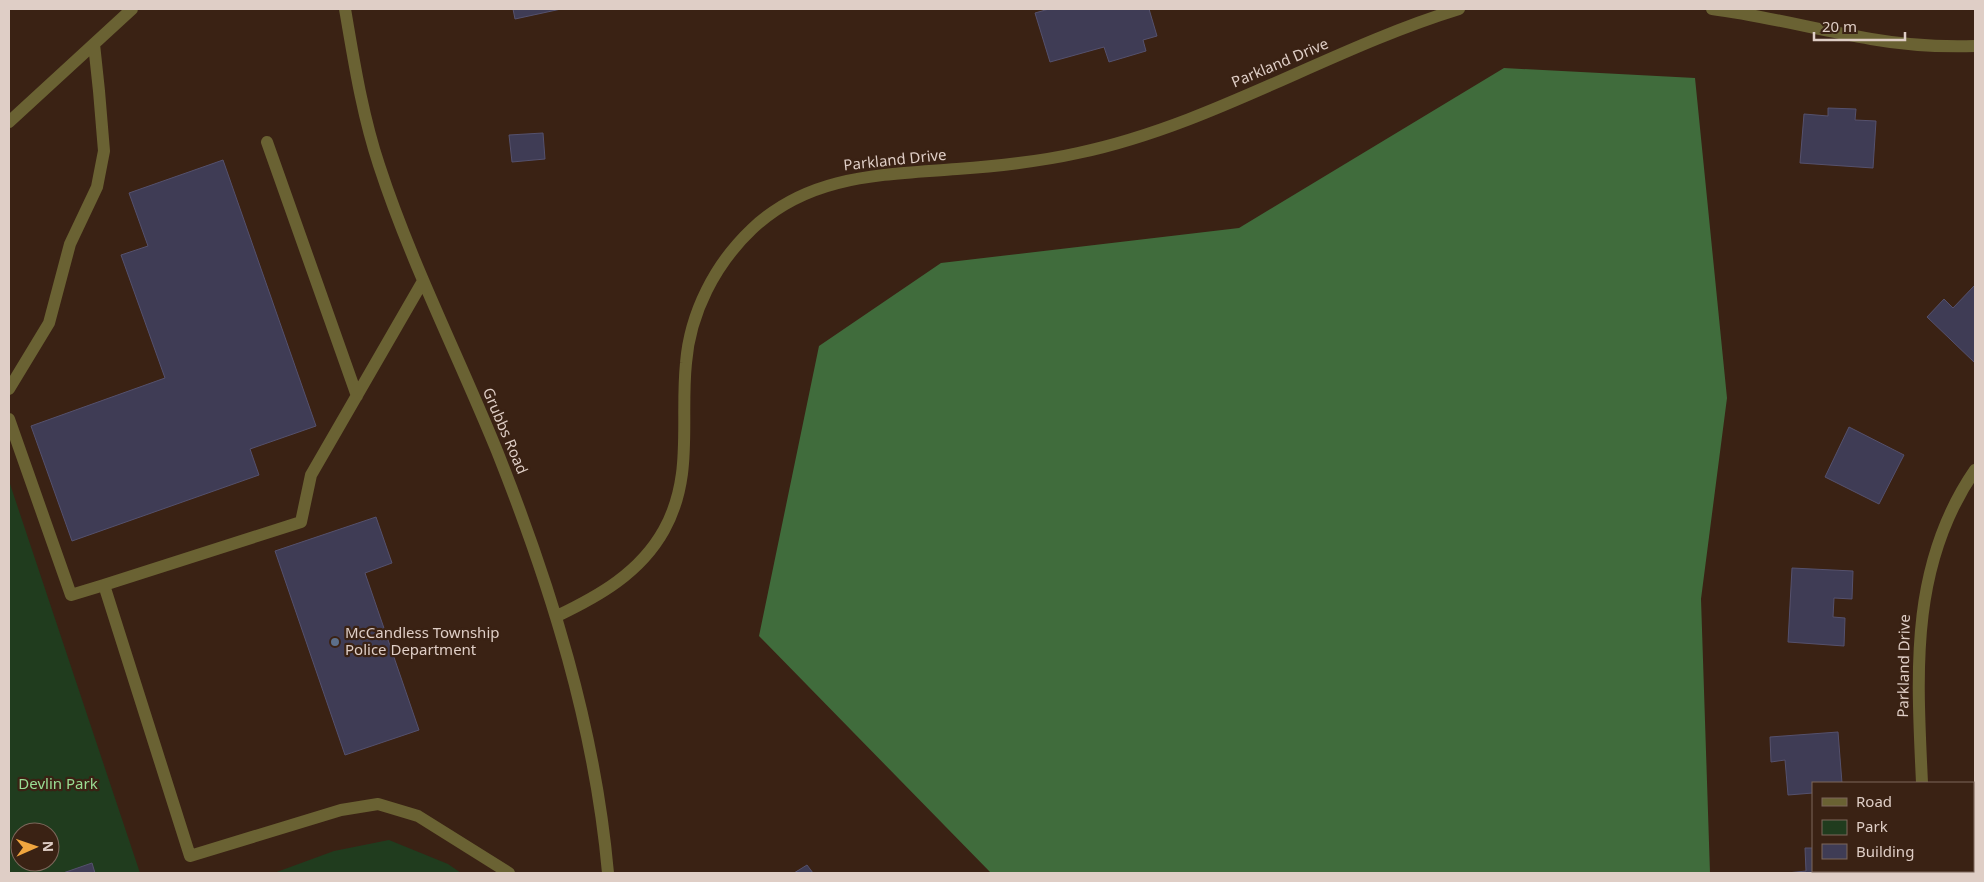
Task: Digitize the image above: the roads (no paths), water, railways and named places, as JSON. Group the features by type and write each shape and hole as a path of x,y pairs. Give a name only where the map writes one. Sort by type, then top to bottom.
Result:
{"street":[{"path":"9,122 132,9"},
{"name":"Grubbs Road","path":"345,9 371,139 394,208 423,281 496,450 547,584 557,616 583,718 608,873"},
{"name":"Parkland Drive","path":"557,616 595,598 617,583 636,566 663,531 682,485 685,457 686,365 695,318 709,285 729,255 753,228 782,206 804,193 833,183 856,178 1037,161 1122,143 1171,126 1403,28 1459,9"},
{"path":"1712,9 1754,14 1871,39 1930,45 1975,46"},
{"path":"9,390 50,323 70,244 97,188 104,151 100,91 94,44"},
{"path":"267,142 357,396"},
{"path":"9,419 71,595 301,522 311,475 423,281"},
{"name":"Parkland Drive","path":"1922,782 1918,663 1922,608 1928,577 1939,542 1963,488 1975,470"},
{"path":"104,586 190,856 341,810 378,804 418,816 509,873"}],"place":[{"name":"McCandless Township Police Department","path":"335,642"}],"park label":[{"name":"Devlin Park","path":"58,784"}]}
